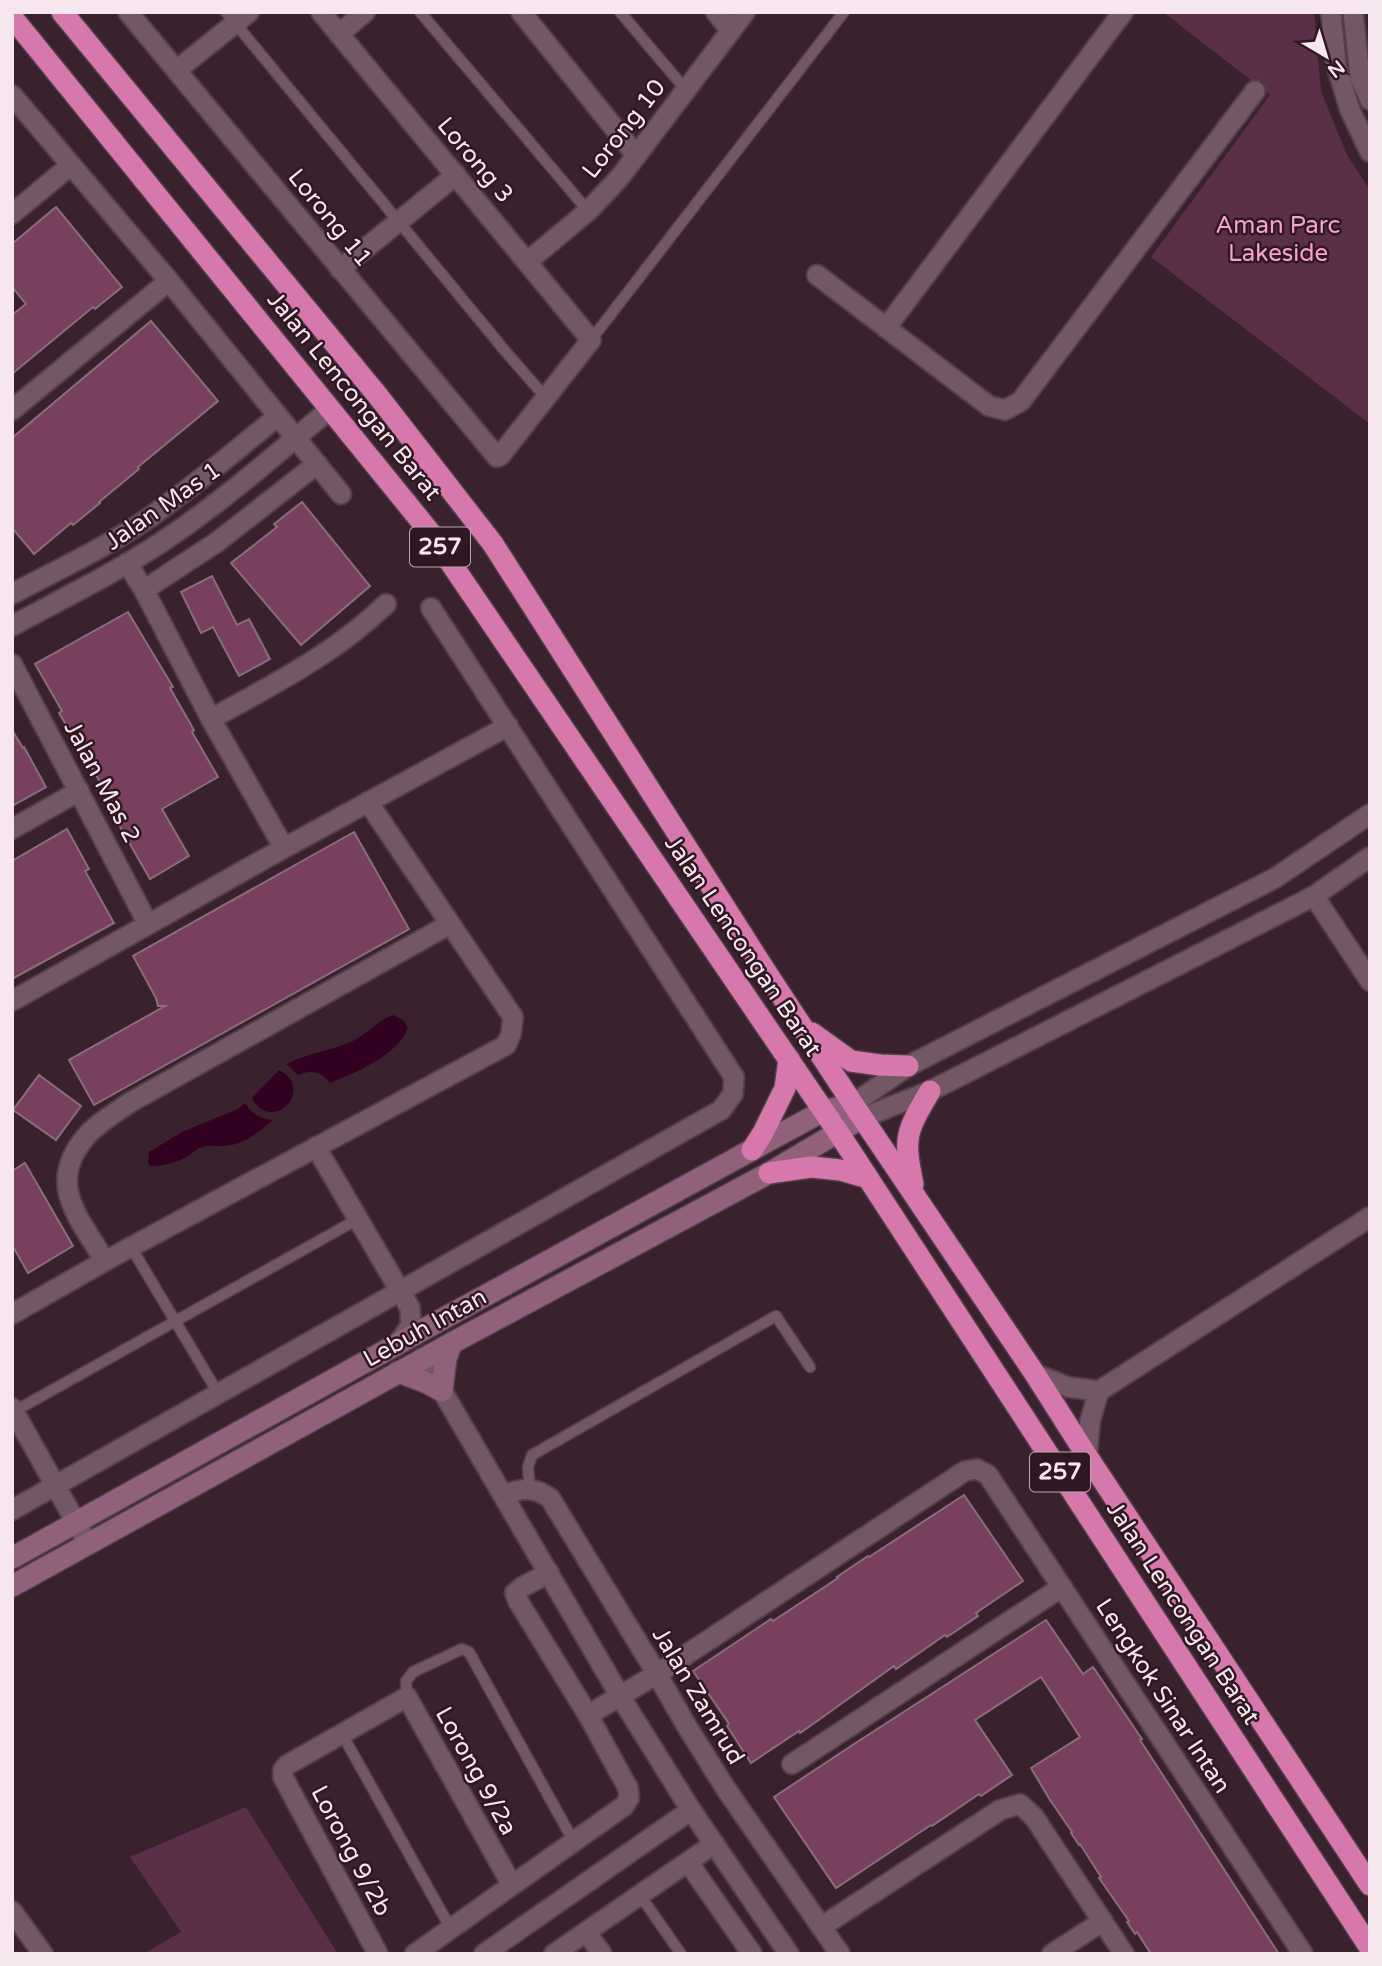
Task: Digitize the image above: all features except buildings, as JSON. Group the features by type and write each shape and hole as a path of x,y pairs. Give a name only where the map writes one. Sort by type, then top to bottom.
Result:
{"highway":[{"name":"Jalan Lencongan Barat","path":"62,12 378,396 493,544 800,1023 1035,1374 1370,1885"},
{"name":"Jalan Lencongan Barat","path":"12,18 429,531 838,1132 1370,1948"},
{"path":"800,1023 851,1060 908,1066"},
{"path":"752,1150 785,1088 789,1059"},
{"path":"916,1198 906,1154 907,1135 930,1091"},
{"path":"769,1173 822,1167 868,1178"}],"main road":[{"name":"Lebuh Intan","path":"12,1558 823,1111 858,1111"},
{"name":"Lebuh Intan","path":"12,1586 423,1358 769,1173 838,1132 858,1111"},
{"path":"398,1372 442,1391 446,1358 452,1343"}],"street":[{"name":"Lorong 11","path":"128,12 493,455 500,456 546,398"},
{"name":"Lorong 3","path":"321,12 591,340"},
{"path":"339,34 365,12"},
{"path":"521,12 636,155"},
{"path":"716,12 731,31"},
{"name":"Lorong 10","path":"527,262 588,211 620,177 745,12"},
{"path":"886,328 1123,12"},
{"path":"1331,12 1336,64 1350,110 1370,152"},
{"path":"1353,12 1370,102"},
{"path":"177,70 237,16"},
{"path":"817,275 989,406 1005,410 1021,401 1255,91"},
{"path":"12,95 169,281 341,494"},
{"path":"12,214 71,164"},
{"path":"340,269 456,175"},
{"path":"12,410 169,281"},
{"path":"546,398 591,340"},
{"name":"Jalan Mas 1","path":"12,626 127,563 185,526 330,409"},
{"path":"12,594 105,545 147,519 278,416"},
{"path":"144,590 217,542 317,464"},
{"path":"127,563 284,848"},
{"path":"211,719 323,654 386,604"},
{"path":"12,1510 721,1110 733,1094 734,1077 431,608"},
{"name":"Jalan Mas 2","path":"12,664 148,924"},
{"path":"12,1001 508,726"},
{"path":"12,829 79,791"},
{"path":"12,1314 506,1045 511,1034 513,1017 368,802"},
{"path":"858,1111 908,1066 1275,878 1370,814"},
{"path":"858,1111 930,1091 1314,896 1370,856"},
{"path":"1314,896 1370,981"},
{"path":"105,1261 72,1208 66,1173 74,1152 92,1130 129,1103 450,924"},
{"path":"316,1147 410,1308 411,1325 398,1344"},
{"path":"1035,1374 1068,1387 1099,1391 1370,1217"},
{"path":"410,1308 428,1315 448,1316"},
{"path":"423,1358 620,1696 691,1810 789,1954"},
{"path":"1087,1456 1090,1421 1099,1391"},
{"path":"13,1411 88,1544"},
{"name":"Lengkok Sinar Intan","path":"657,1674 965,1471 977,1469 988,1475 1303,1954"},
{"path":"504,1496 514,1491 530,1489"},
{"name":"Jalan Zamrud","path":"530,1489 550,1498 726,1789 840,1954"},
{"path":"415,1954 624,1806 629,1798 628,1788 588,1715 515,1593 549,1573"},
{"path":"792,1764 1062,1587"},
{"path":"588,1715 657,1674"},
{"name":"Lorong 9/2a","path":"283,1770 407,1698 512,1885"},
{"name":"Lorong 9/2b","path":"283,1770 283,1777 378,1954"},
{"path":"821,1927 1000,1811 1020,1804 1034,1817 1124,1954"},
{"path":"484,1954 691,1810"},
{"path":"554,1954 714,1844"},
{"path":"688,1862 752,1954"},
{"path":"12,1911 43,1954"},
{"path":"1052,1954 1103,1921"},
{"path":"586,1932 602,1954"}],"lane":[{"path":"420,12 588,211"},
{"path":"620,12 686,90"},
{"path":"591,340 844,12"},
{"path":"237,16 399,220 546,398"},
{"path":"1342,84 1365,77"},
{"path":"1350,110 1370,102"},
{"path":"13,1411 358,1219"},
{"path":"131,1247 218,1393"},
{"path":"530,1489 528,1467 532,1455 776,1316 810,1367"},
{"path":"407,1698 406,1681 412,1672 462,1649 469,1651 573,1842"},
{"path":"342,1734 451,1929"},
{"path":"640,1895 681,1954"}],"green space":[{"name":"Aman Parc Lakeside","path":"1163,12 1314,12 1321,91 1347,155 1370,190 1370,424 1151,257 1270,95"},
{"path":"246,1807 338,1954 143,1954 181,1932 130,1857"}],"shaded area":[{"path":"393,1015 403,1020 408,1028 403,1038 385,1055 352,1074 330,1083 316,1073 298,1075 287,1064 351,1042"},
{"path":"279,1070 290,1078 292,1097 287,1105 270,1112 260,1108 252,1098"},
{"path":"245,1103 257,1115 273,1120 238,1143 205,1146 174,1162 150,1166 149,1152 182,1132 238,1109"}]}
